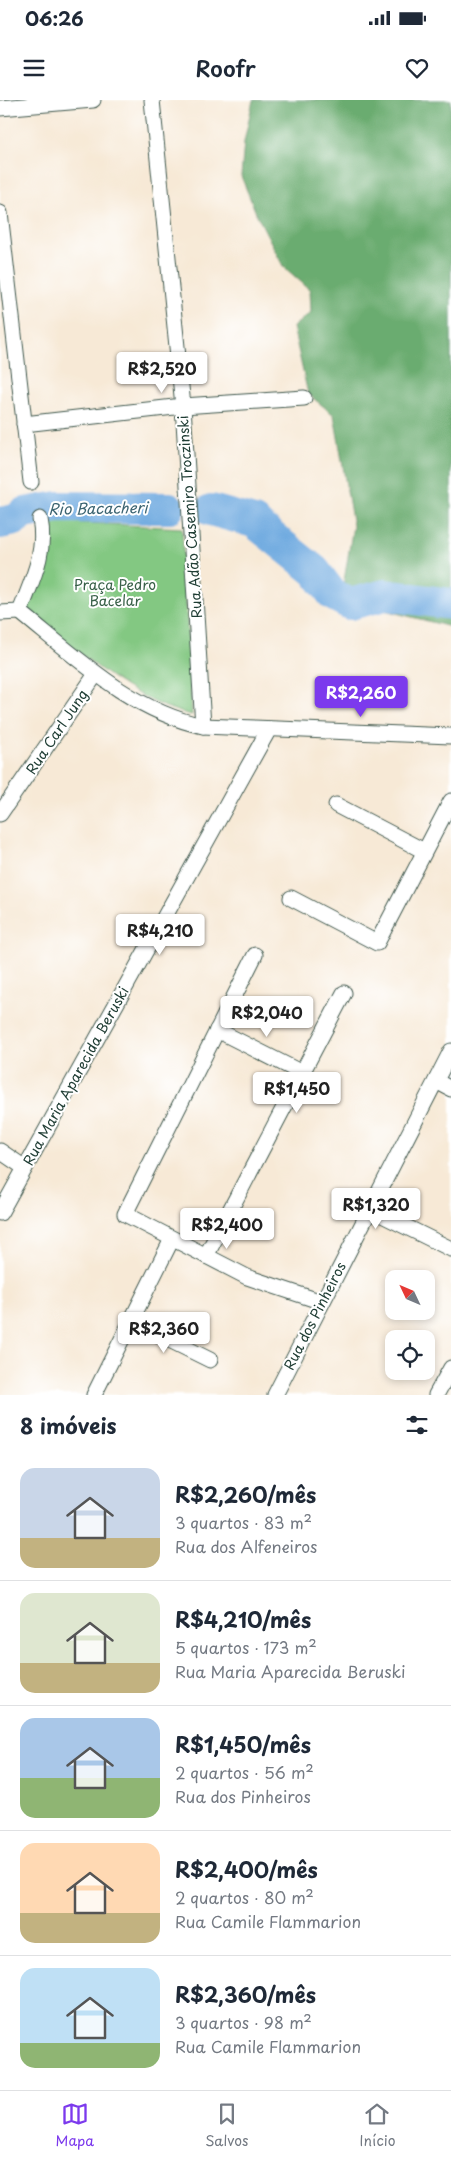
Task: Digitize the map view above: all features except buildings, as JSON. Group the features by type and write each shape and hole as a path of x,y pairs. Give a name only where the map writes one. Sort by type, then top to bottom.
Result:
{"street":[{"path":"0,108 93,100"},
{"name":"Rua Adão Casemiro Troczinski","path":"152,100 184,406 203,726"},
{"path":"0,213 31,482"},
{"path":"24,424 184,406 304,398"},
{"path":"20,612 42,550 43,539 40,519"},
{"path":"0,613 20,612 96,674 152,710 178,721 203,726 451,736"},
{"name":"Rua Carl Jung","path":"0,814 96,674"},
{"name":"Rua Maria Aparecida Beruski","path":"0,1213 269,729"},
{"path":"291,898 377,943 451,801"},
{"path":"336,805 424,851"},
{"path":"255,955 125,1214 247,1277 322,1302"},
{"path":"206,1256 344,993"},
{"path":"218,1030 302,1073"},
{"name":"Rua dos Pinheiros","path":"275,1395 451,1051"},
{"path":"436,1081 451,1089"},
{"path":"0,1151 25,1168"},
{"path":"370,1209 451,1249"},
{"path":"94,1395 172,1239"},
{"path":"131,1321 210,1360"},
{"path":"436,1395 451,1368"}],"green space":[{"path":"253,100 451,100 451,627 341,599 353,526 339,443 334,415 308,394 293,327 311,312 310,290 283,266 256,213 241,176 244,142"},
{"name":"Praça Pedro Bacelar","path":"47,521 182,528 192,715 169,708 125,686 104,672 26,610"}],"waterway":[{"name":"Rio Bacacheri","path":"0,523 15,520 25,513 58,507 169,508"},
{"name":"Rio Bacacheri","path":"211,510 254,522 315,571 333,595 350,604 385,595 451,604"}]}
